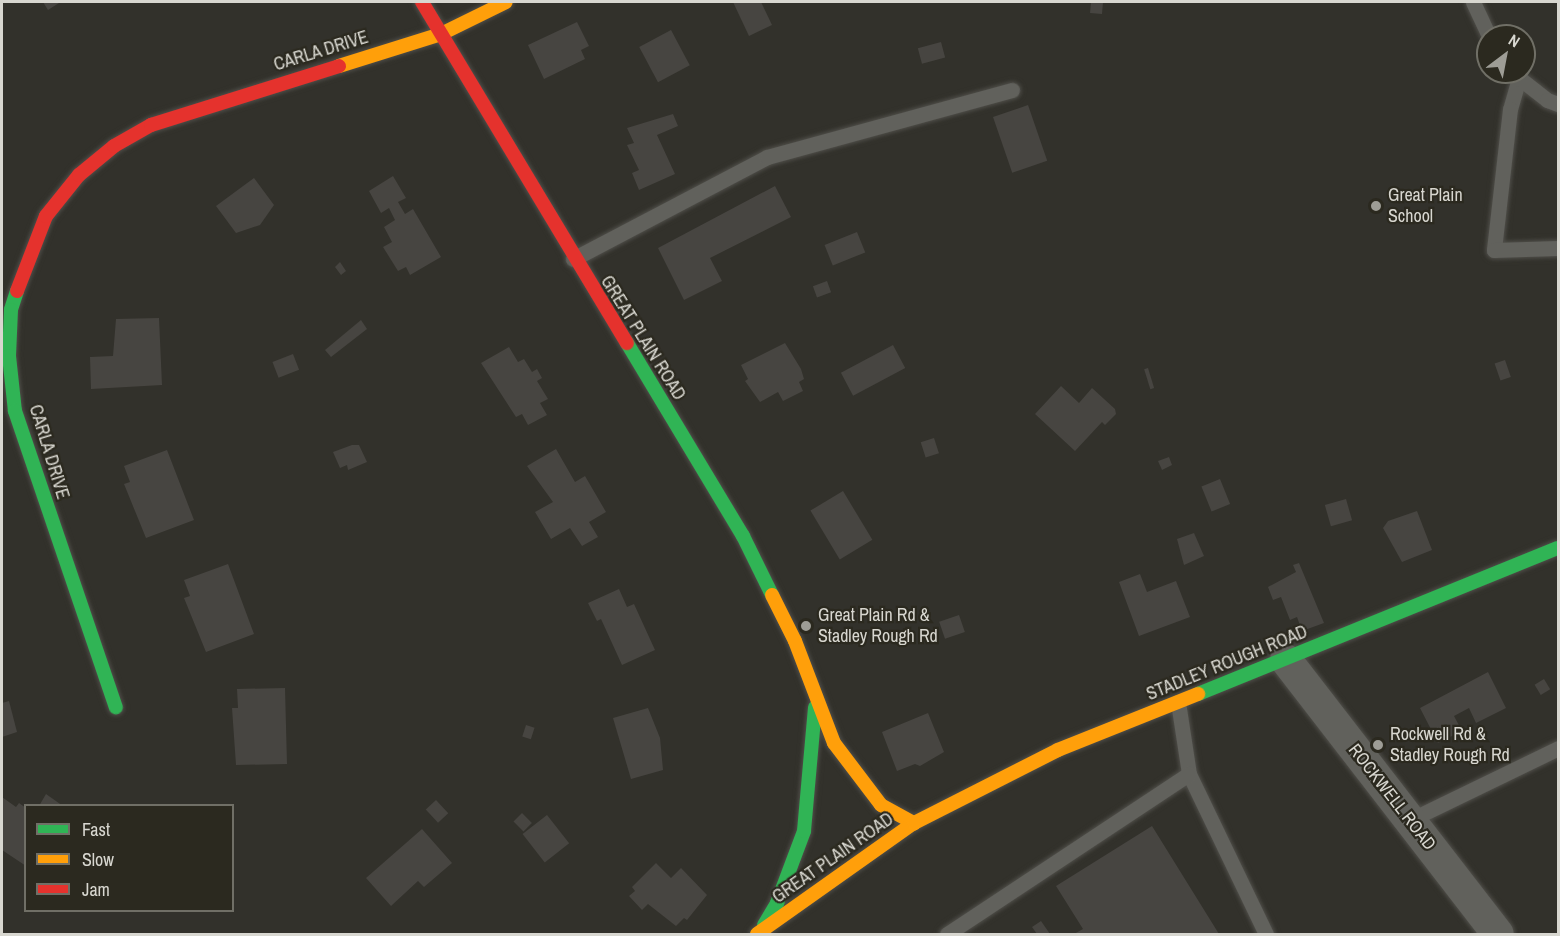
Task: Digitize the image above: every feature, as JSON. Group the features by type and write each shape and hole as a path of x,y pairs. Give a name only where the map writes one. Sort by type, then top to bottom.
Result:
{"street":[{"name":"GREAT PLAIN ROAD","path":"422,2 573,259 743,536 795,641 815,702 834,743 881,805 914,823 758,933"},
{"name":"CARLA DRIVE","path":"116,708 15,411 9,356 11,310 24,263 46,216 79,175 114,146 151,125 441,34 506,2"},
{"name":"STADLEY ROUGH ROAD","path":"914,823 1058,750 1286,660 1558,548"},
{"name":"ROCKWELL ROAD","path":"1286,660 1498,934"},
{"name":"GREAT PLAIN ROAD","path":"758,933 777,903 804,831 815,702"}],"lane":[{"path":"1473,2 1483,24"},
{"path":"1515,84 1510,110 1494,250 1558,248"},
{"path":"1528,84 1547,100 1558,104"},
{"path":"573,259 767,158 1012,90"},
{"path":"1178,702 1189,774 1266,934"},
{"path":"1410,820 1558,748"},
{"path":"947,934 1189,774"}],"building":[{"path":"43,2 58,2 59,3 48,10"},
{"path":"733,2 761,2 772,25 749,36"},
{"path":"1091,2 1103,3 1102,14 1090,13"},
{"path":"577,22 589,46 581,50 585,59 544,79 528,45"},
{"path":"671,30 690,65 658,82 639,47"},
{"path":"941,42 945,57 922,64 918,48"},
{"path":"1028,105 1047,161 1012,173 993,117"},
{"path":"673,114 678,126 657,135 675,174 639,190 632,173 639,170 627,145 634,143 627,128"},
{"path":"393,176 406,198 398,202 405,214 413,209 441,257 410,275 406,267 398,271 383,247 392,242 384,227 395,220 389,208 381,213 369,191"},
{"path":"254,178 274,205 260,225 236,233 216,206"},
{"path":"775,186 791,217 710,258 722,281 684,300 658,248"},
{"path":"857,232 865,252 833,266 825,245"},
{"path":"340,262 346,271 341,275 335,267"},
{"path":"827,281 831,292 817,297 813,286"},
{"path":"159,318 162,385 91,389 90,357 113,356 116,319"},
{"path":"361,320 367,329 331,357 325,350"},
{"path":"785,343 801,369 804,379 799,382 803,391 783,401 778,392 760,402 745,381 748,379 741,365"},
{"path":"893,345 905,368 853,396 841,373"},
{"path":"509,347 518,362 524,359 532,372 537,369 542,378 537,381 548,399 540,403 547,415 528,425 522,414 516,417 481,363"},
{"path":"293,354 299,370 279,378 272,362"},
{"path":"1505,360 1511,377 1500,381 1495,364"},
{"path":"1148,368 1154,388 1150,389 1144,369"},
{"path":"1061,386 1079,403 1092,388 1115,409 1116,414 1105,425 1102,422 1075,451 1035,414"},
{"path":"934,438 939,453 926,458 921,442"},
{"path":"352,445 359,445 367,462 348,470 347,465 340,468 333,452"},
{"path":"556,449 575,482 585,476 606,512 589,522 598,537 582,546 570,528 551,539 535,512 553,502 527,466"},
{"path":"167,450 194,520 146,538 124,484 130,482 124,466"},
{"path":"1169,457 1172,465 1162,470 1158,461"},
{"path":"1220,479 1230,504 1212,512 1201,486"},
{"path":"843,491 872,540 840,559 810,511"},
{"path":"1346,499 1352,520 1331,526 1325,505"},
{"path":"1417,511 1432,550 1402,562 1383,528 1388,521"},
{"path":"1194,533 1204,556 1184,565 1177,539"},
{"path":"1299,563 1324,623 1302,631 1297,617 1290,620 1281,597 1273,600 1268,587 1296,572 1293,565"},
{"path":"228,564 254,634 206,652 184,598 190,596 184,580"},
{"path":"1140,574 1147,592 1176,581 1190,617 1139,636 1119,582"},
{"path":"619,589 627,607 634,604 655,650 622,665 601,619 597,621 588,603"},
{"path":"959,615 965,632 945,639 939,622"},
{"path":"1488,672 1506,708 1476,723 1469,708 1454,716 1462,731 1438,743 1420,708"},
{"path":"1544,679 1550,689 1541,695 1535,685"},
{"path":"285,688 287,764 236,765 232,708 238,708 237,689"},
{"path":"9,701 17,732 2,737 2,703"},
{"path":"648,708 660,738 663,770 631,779 613,718"},
{"path":"928,713 944,752 920,766 915,764 897,771 882,732"},
{"path":"526,725 535,728 531,739 522,736"},
{"path":"46,794 60,804 40,804"},
{"path":"2,797 16,807 19,803 24,807 24,865 2,850"},
{"path":"436,800 448,813 438,823 426,810"},
{"path":"522,813 532,823 523,831 514,821"},
{"path":"547,815 569,843 545,862 523,834"},
{"path":"1152,826 1219,934 1074,934 1083,929 1056,886"},
{"path":"422,829 452,863 424,887 418,881 391,906 366,878"},
{"path":"656,863 671,878 681,868 707,895 687,920 684,918 676,926 648,904 642,910 629,896 635,891 632,887"},
{"path":"1041,921 1050,934 1037,934 1032,927"}],"traffic: fast":[{"path":"17,291 11,310 9,356 15,411 116,707"},
{"path":"627,343 743,536 772,595"},
{"path":"1198,694 1558,548"},
{"path":"764,925 777,903 804,831 815,707"}],"traffic: slow":[{"path":"339,66 441,34 506,2"},
{"path":"772,595 795,641 834,743 881,805 914,823"},
{"path":"757,934 914,823 1058,750 1198,694"}],"traffic: jam":[{"path":"422,2 627,343"},
{"path":"17,291 46,216 79,175 114,146 151,125 339,66"}],"place":[{"name":"Great Plain School","path":"1376,206"},
{"name":"Great Plain Rd & Stadley Rough Rd","path":"806,626"},
{"name":"Rockwell Rd & Stadley Rough Rd","path":"1378,745"}]}
